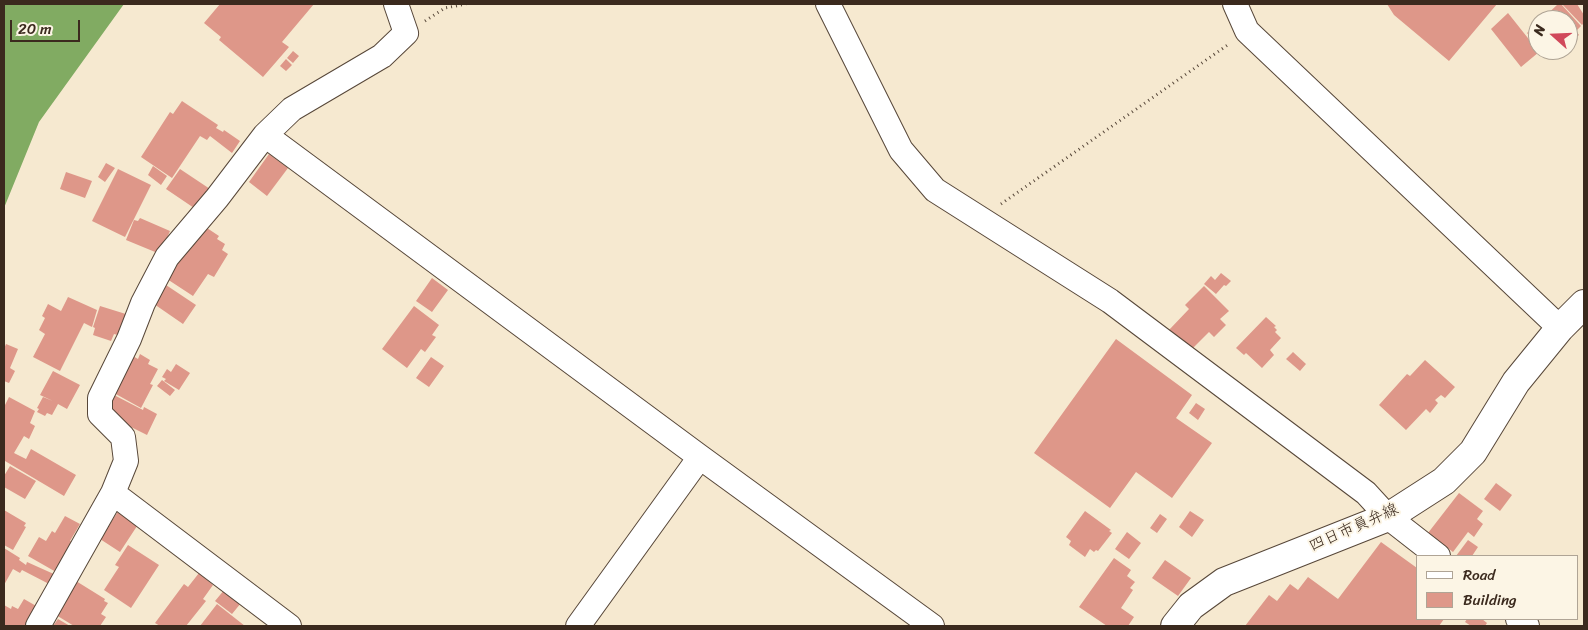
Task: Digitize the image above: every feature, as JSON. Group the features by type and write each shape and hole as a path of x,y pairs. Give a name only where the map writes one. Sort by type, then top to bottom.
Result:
{"main road":[{"name":"四日市員弁線","path":"1175,626 1191,606 1224,582 1388,516 1444,480 1473,452 1516,382 1560,328 1584,304"}],"street":[{"path":"38,626 113,493 126,461 123,437 100,414 100,398 130,340 144,303 167,257 217,198 265,135 292,110 382,56 406,33 396,4"},
{"path":"828,4 901,150 935,190 1110,301 1366,493 1388,516 1437,555"},
{"path":"1235,4 1247,31 1560,328"},
{"path":"265,135 932,626"},
{"path":"578,626 700,457"},
{"path":"113,493 289,626"}],"path":[{"path":"406,33 445,8 466,4"},
{"path":"980,218 1247,31"}],"green space":[{"path":"4,4 124,4 39,122 4,208"}],"building":[{"path":"220,4 314,4 282,42 289,47 263,77 219,40 221,37 204,23"},
{"path":"1387,4 1497,4 1449,61 1394,15"},
{"path":"1558,4 1561,4 1566,10 1552,10"},
{"path":"1562,4 1577,4 1584,15 1584,23 1582,25 1578,21 1578,10 1568,10"},
{"path":"1508,13 1528,38 1529,60 1521,67 1491,29"},
{"path":"293,51 299,56 293,63 287,58"},
{"path":"286,59 292,65 286,71 280,66"},
{"path":"182,101 218,125 216,128 223,132 224,130 240,141 232,153 210,136 207,140 200,136 172,178 141,157 170,112 173,114"},
{"path":"269,154 288,168 267,196 249,182"},
{"path":"106,163 115,168 105,182 98,177"},
{"path":"153,166 167,176 161,185 148,175"},
{"path":"118,169 151,185 125,237 92,221"},
{"path":"180,169 210,189 197,210 166,189"},
{"path":"66,172 92,181 85,198 60,189"},
{"path":"140,218 170,231 160,254 126,240 134,220 138,221"},
{"path":"201,224 219,236 217,239 225,244 222,250 228,254 214,277 208,274 193,296 167,279"},
{"path":"1221,273 1231,281 1226,286 1224,285 1216,294 1204,284 1211,276 1215,280"},
{"path":"432,278 448,290 432,312 416,301"},
{"path":"166,285 196,305 183,324 154,304"},
{"path":"1204,286 1229,311 1220,319 1226,325 1214,337 1209,332 1190,351 1169,330 1189,309 1185,305"},
{"path":"68,297 97,310 92,327 84,323 60,371 33,357 45,334 39,330 45,318 42,316 48,304 61,311"},
{"path":"100,306 129,315 122,336 114,334 111,341 93,335 95,328 93,327"},
{"path":"414,306 439,325 432,335 436,337 425,352 421,349 407,368 382,349"},
{"path":"1266,317 1276,326 1274,327 1277,330 1275,332 1281,338 1270,350 1274,355 1262,368 1246,353 1244,355 1236,348"},
{"path":"1116,339 1192,395 1176,418 1212,443 1172,498 1136,472 1110,508 1034,453"},
{"path":"6,344 18,349 10,368 15,371 9,383 4,381 4,349"},
{"path":"1293,352 1306,364 1300,371 1286,359"},
{"path":"140,354 150,360 148,364 158,369 150,384 153,385 141,408 114,393 131,355 138,359"},
{"path":"431,357 444,366 429,387 416,378"},
{"path":"1425,360 1455,387 1445,398 1441,395 1435,400 1438,403 1430,413 1426,409 1406,430 1379,405 1407,374 1410,376"},
{"path":"176,364 190,373 179,390 164,381 166,379 162,377 167,369 171,372"},
{"path":"53,371 80,385 67,409 58,404 52,415 47,413 45,416 37,412 39,409 37,408 43,397 53,401 40,395"},
{"path":"162,380 175,390 170,396 157,386"},
{"path":"114,395 143,410 144,407 157,414 147,435 115,419 110,402"},
{"path":"9,397 35,411 30,423 35,426 29,439 24,436 14,453 26,459 31,449 76,475 64,496 5,461 4,464 4,407"},
{"path":"1196,403 1205,409 1198,420 1189,413"},
{"path":"10,466 36,481 25,499 4,487 4,476"},
{"path":"1496,483 1512,495 1500,511 1484,499"},
{"path":"1459,493 1483,511 1477,519 1483,524 1474,537 1468,532 1453,552 1428,533"},
{"path":"4,510 26,523 24,526 26,527 13,550 4,545"},
{"path":"119,510 139,523 120,552 100,539"},
{"path":"1085,511 1111,530 1109,531 1112,533 1098,551 1094,552 1090,549 1085,557 1069,545 1071,541 1066,537"},
{"path":"1190,511 1204,520 1192,537 1179,527"},
{"path":"1160,514 1167,519 1157,533 1150,528"},
{"path":"65,516 80,524 70,541 73,542 56,572 28,556 39,537 46,541 52,531 55,533"},
{"path":"1127,532 1141,543 1129,559 1115,549"},
{"path":"1468,540 1478,547 1473,555 1457,555"},
{"path":"1381,542 1416,567 1416,620 1443,620 1439,626 1245,626 1269,595 1277,601 1290,584 1298,590 1308,577 1338,599"},
{"path":"128,545 159,565 131,608 104,590 119,567 115,565"},
{"path":"4,548 20,558 19,560 26,565 27,562 56,575 51,585 22,570 20,573 13,569 4,585"},
{"path":"1114,558 1131,570 1127,576 1135,582 1130,588 1133,590 1121,608 1134,617 1128,626 1107,626 1079,607"},
{"path":"1165,560 1191,578 1178,596 1152,578"},
{"path":"199,573 213,585 203,599 206,601 186,626 160,626 155,623 184,584 188,587"},
{"path":"76,581 105,599 104,601 108,603 101,614 106,617 100,626 74,626 56,615"},
{"path":"225,589 241,603 232,614 215,601"},
{"path":"24,599 38,607 27,626 4,626 4,605 11,609 12,606 18,609"},
{"path":"217,604 245,626 200,626"},
{"path":"58,619 70,626 53,626"},
{"path":"1466,620 1483,620 1487,623 1485,626 1471,626 1465,622"}]}
